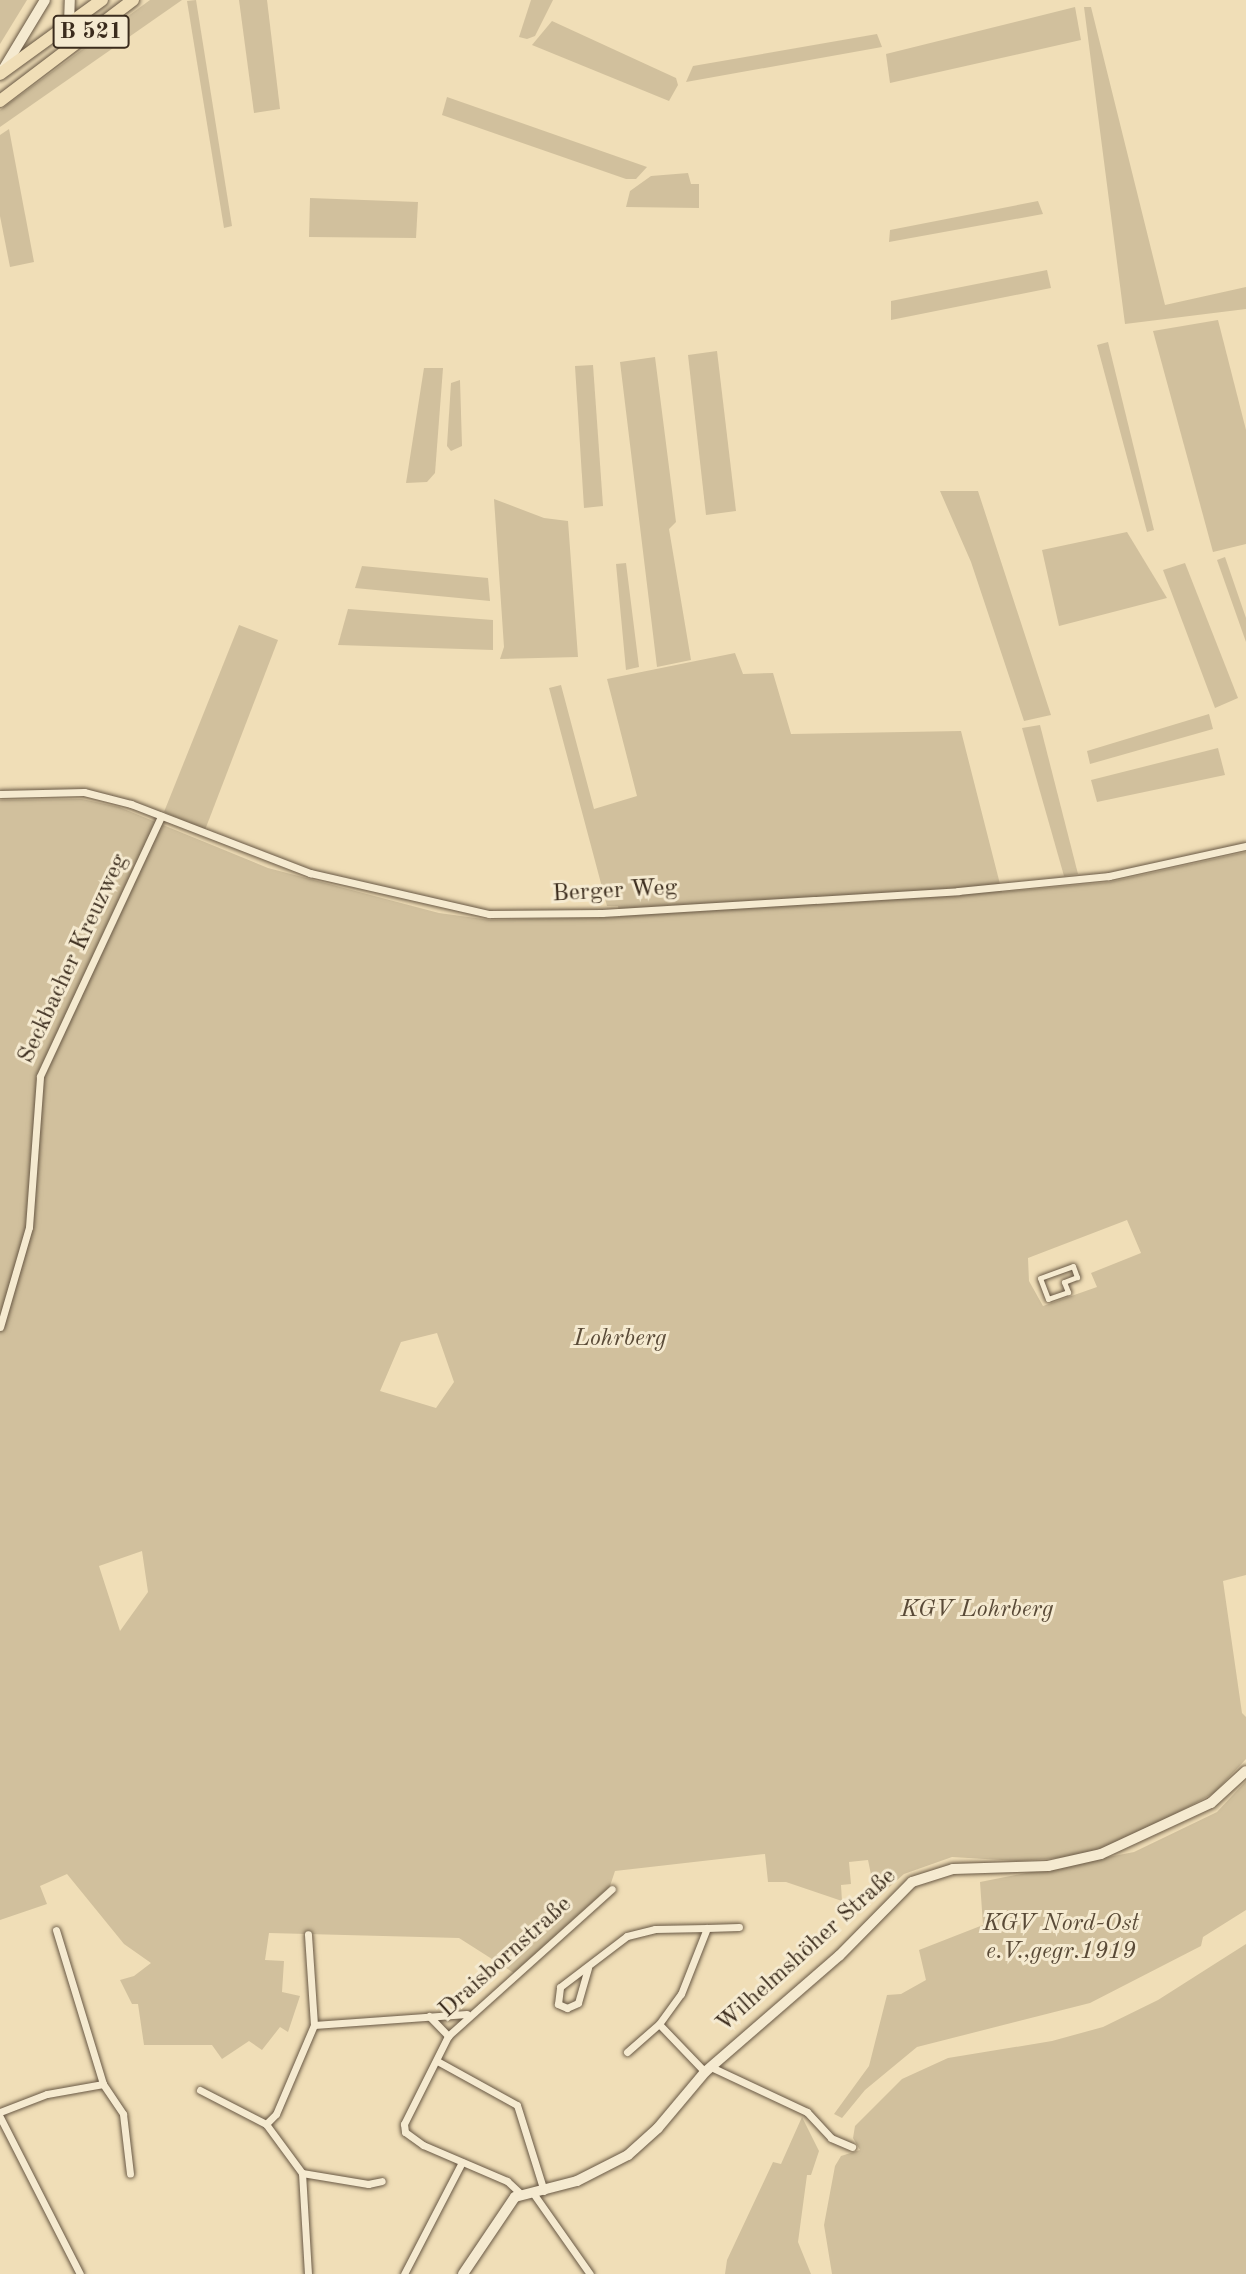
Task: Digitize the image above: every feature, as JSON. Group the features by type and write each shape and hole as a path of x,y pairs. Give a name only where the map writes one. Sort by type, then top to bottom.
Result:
{"main road":[{"name":"B 521","path":"0,74 102,0"},
{"name":"B 521","path":"0,101 133,0"},
{"path":"48,65 69,23"},
{"name":"Wilhelmshöher Straße","path":"521,2194 539,2192 592,2175 628,2155 658,2128 708,2070 839,1955 912,1882 953,1869 1048,1866 1101,1854 1211,1803 1246,1771"},
{"path":"463,2274 487,2234 521,2194"}],"street":[{"path":"0,74 45,0"},
{"path":"69,23 70,0"},
{"name":"Berger Weg","path":"0,794 84,792 161,817 322,877 489,914 602,913 958,891 1109,876 1246,846"},
{"name":"Seckbacher Kreuzweg","path":"0,1327 29,1227 40,1076 161,817"},
{"path":"1073,1266 1077,1277 1064,1282 1068,1292 1048,1299 1040,1279 1073,1266"},
{"name":"Draisbornstraße","path":"521,2194 506,2181 423,2145 404,2128 439,2062 448,2036 467,2014 612,1889"},
{"path":"588,1969 579,2003 567,2008 558,2004 560,1987 588,1969 603,1953 636,1933 739,1927"},
{"path":"627,2052 659,2024 684,1987 706,1928"},
{"path":"56,1930 103,2084 123,2114 130,2174"},
{"path":"266,2124 276,2114 314,2025 308,1934"},
{"path":"314,2025 467,2014"},
{"path":"429,2016 448,2036"},
{"path":"659,2024 708,2070 807,2112 831,2137 852,2147"},
{"path":"439,2062 517,2105 539,2192 590,2274"},
{"path":"0,2112 47,2094 103,2084"},
{"path":"200,2090 214,2093 266,2124 302,2173 308,2274"},
{"path":"0,2117 80,2274"},
{"path":"404,2274 462,2162"},
{"path":"302,2173 368,2184 382,2181"}],"green space":[{"path":"0,0 27,0 0,44"},
{"path":"150,0 182,0 0,127 0,110"},
{"path":"196,0 232,226 224,228 187,1"},
{"path":"239,0 267,0 280,109 254,113"},
{"path":"531,0 553,0 535,36 527,39 519,37"},
{"path":"1075,7 1081,40 890,83 886,54"},
{"path":"1084,7 1091,7 1165,305 1246,287 1246,309 1125,324"},
{"path":"552,21 676,78 678,85 669,101 532,45"},
{"path":"877,34 882,47 686,82 693,66"},
{"path":"447,97 647,167 636,179 626,179 442,115"},
{"path":"9,129 34,262 10,267 0,216 0,135"},
{"path":"688,173 691,184 699,184 699,208 626,207 630,191 651,176"},
{"path":"310,198 418,202 416,238 309,237"},
{"path":"1038,201 1043,214 889,242 890,230"},
{"path":"1047,270 1051,288 891,320 891,301"},
{"path":"1218,320 1246,430 1246,544 1213,552 1153,331"},
{"path":"1108,342 1154,530 1147,532 1097,345"},
{"path":"717,351 736,511 706,515 688,355"},
{"path":"655,357 676,522 669,529 691,660 657,667 620,362"},
{"path":"593,365 603,506 584,508 575,366"},
{"path":"424,368 443,368 435,473 427,482 406,483"},
{"path":"460,380 462,446 451,451 447,446 451,383"},
{"path":"940,491 978,491 1051,715 1024,721 971,562"},
{"path":"494,499 544,518 568,521 578,657 500,659 504,647"},
{"path":"1127,532 1167,598 1059,626 1042,550"},
{"path":"1225,557 1246,618 1246,642 1217,560"},
{"path":"626,563 639,667 626,670 616,564"},
{"path":"1185,563 1238,698 1215,708 1163,570"},
{"path":"362,566 488,578 490,601 355,588"},
{"path":"348,609 493,620 493,650 338,645"},
{"path":"239,625 278,640 205,830 164,812"},
{"name":"KGV Lohrberg","path":"735,653 743,674 773,673 791,734 961,731 1002,892 1110,882 1246,852 1246,1575 1223,1581 1242,1713 1246,1717 1246,1759 1214,1793 1125,1841 1072,1857 1018,1861 952,1857 904,1874 876,1899 868,1860 849,1862 851,1884 841,1885 842,1901 786,1882 768,1882 765,1854 615,1871 610,1886 514,1973 459,1938 269,1933 265,1960 284,1961 282,1992 300,1996 288,2032 280,2027 262,2050 249,2041 222,2059 212,2045 144,2045 138,2004 132,2004 120,1980 134,1976 151,1963 124,1944 67,1874 40,1886 47,1904 0,1920 0,800 82,799 119,807 268,868 439,913 490,920 620,917 618,906 607,906 549,688 561,685 594,809 637,796 607,679","holes":["1127,1220 1141,1253 1091,1273 1097,1287 1043,1306 1029,1281 1028,1258","437,1333 454,1382 436,1408 380,1391 401,1342","142,1551 148,1592 120,1631 99,1566"]},
{"path":"1209,714 1213,729 1090,764 1087,751"},
{"path":"1040,725 1078,874 1064,876 1022,728"},
{"path":"1218,748 1225,775 1097,802 1091,780"},
{"name":"KGV Nord-Ost e.V.,gegr.1919","path":"1246,1781 1246,1910 1203,1937 1201,1946 1090,2003 917,2047 865,2090 842,2118 834,2114 869,2066 887,1995 901,1994 926,1980 919,1950 983,1925 980,1882 1134,1852 1217,1812"},
{"path":"1246,1944 1246,2274 832,2274 824,2225 835,2166 841,2156 860,2150 853,2138 855,2126 902,2079 948,2058 1052,2041 1103,2027 1158,2000"},
{"path":"802,2117 819,2151 811,2175 807,2175 798,2242 811,2274 725,2274 727,2260 773,2162 781,2164"}],"park label":[{"name":"Lohrberg","path":"620,1340"}]}
